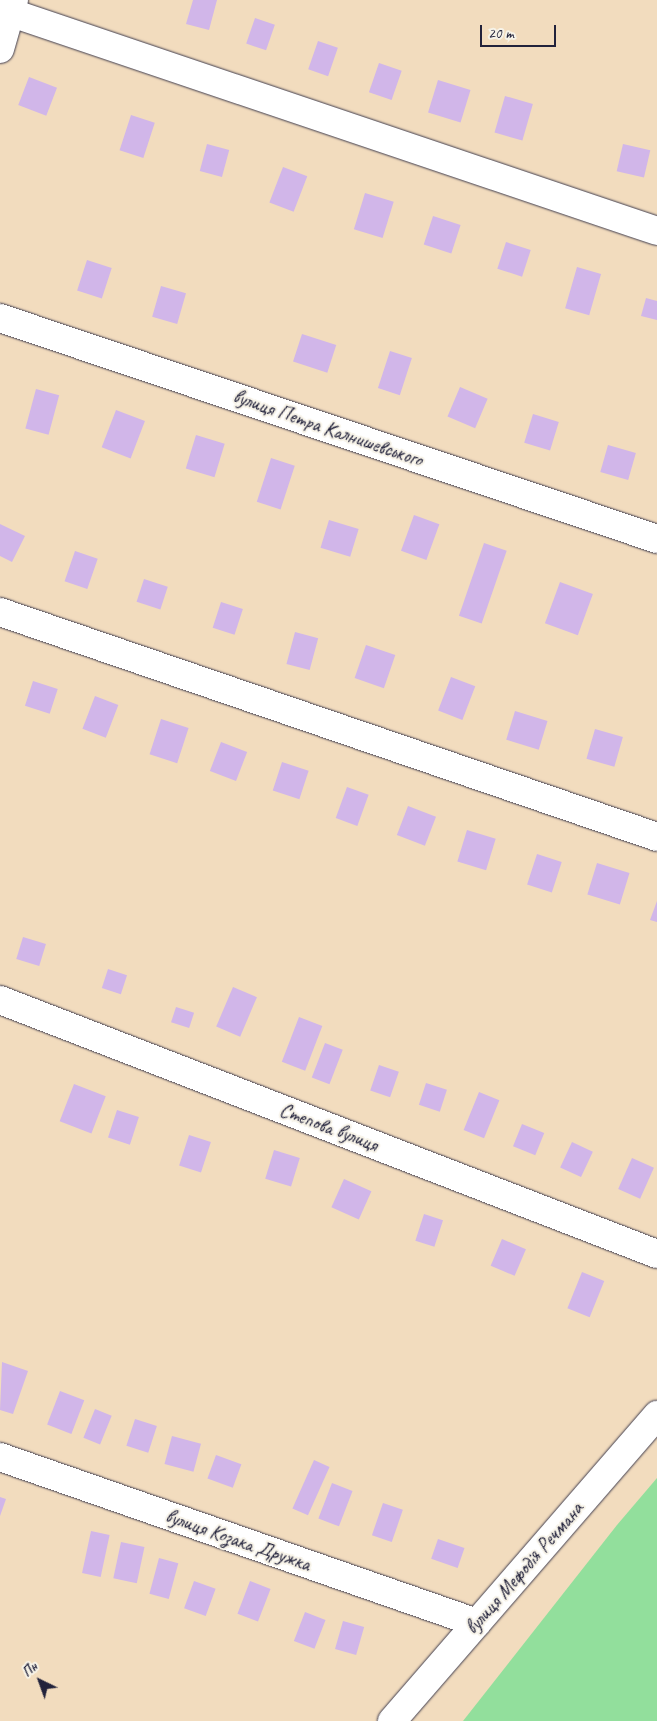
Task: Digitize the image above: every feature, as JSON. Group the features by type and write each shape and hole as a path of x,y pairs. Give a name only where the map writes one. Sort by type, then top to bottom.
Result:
{"street":[{"path":"0,49 8,7 657,231"},
{"name":"вулиця Петра Калнишевського","path":"0,318 657,539"},
{"path":"0,612 657,837"},
{"name":"Степова вулиця","path":"0,1000 657,1254"},
{"name":"вулиця Мефодія Речмана","path":"392,1721 657,1415"},
{"name":"вулиця Козака Дружка","path":"0,1457 477,1623"}],"green space":[{"path":"657,1478 657,1721 463,1721 617,1525"}],"building":[{"path":"193,0 217,0 209,30 186,24"},
{"path":"255,18 275,25 266,50 246,44"},
{"path":"318,41 338,48 328,76 308,69"},
{"path":"379,63 402,71 392,100 369,92"},
{"path":"29,77 57,88 46,116 18,105"},
{"path":"438,80 471,90 461,122 428,113"},
{"path":"505,96 533,104 522,141 495,133"},
{"path":"131,115 155,123 143,158 120,150"},
{"path":"207,144 229,150 222,177 200,171"},
{"path":"623,144 650,150 644,178 617,171"},
{"path":"283,167 307,176 294,212 269,202"},
{"path":"365,193 394,202 383,238 354,229"},
{"path":"433,216 461,225 451,253 424,245"},
{"path":"506,242 531,250 522,277 497,269"},
{"path":"87,260 112,268 102,298 77,290"},
{"path":"577,267 601,274 589,315 565,308"},
{"path":"161,286 186,293 177,324 152,317"},
{"path":"646,298 657,301 657,320 641,316"},
{"path":"302,334 336,345 327,373 293,362"},
{"path":"390,351 412,358 400,395 378,388"},
{"path":"460,387 488,399 475,428 447,416"},
{"path":"36,389 59,395 49,435 25,429"},
{"path":"116,410 145,421 131,458 102,447"},
{"path":"533,414 559,422 550,451 524,443"},
{"path":"196,435 225,444 214,477 186,468"},
{"path":"608,445 636,453 628,480 600,472"},
{"path":"271,458 295,466 281,509 257,502"},
{"path":"414,515 439,524 426,560 401,551"},
{"path":"329,520 359,529 350,557 321,548"},
{"path":"0,524 25,536 12,562 0,556"},
{"path":"484,543 507,551 482,624 459,616"},
{"path":"75,551 98,559 87,589 65,581"},
{"path":"144,579 168,587 160,610 137,602"},
{"path":"560,582 593,594 578,635 545,623"},
{"path":"221,602 243,609 235,635 213,628"},
{"path":"295,632 318,638 310,670 286,664"},
{"path":"366,645 395,655 384,688 355,678"},
{"path":"451,677 475,686 462,720 438,711"},
{"path":"33,681 58,689 50,714 25,706"},
{"path":"95,696 118,705 106,738 82,729"},
{"path":"515,711 548,721 539,750 506,740"},
{"path":"161,719 189,728 177,763 150,754"},
{"path":"595,729 623,737 614,767 586,759"},
{"path":"221,742 247,752 236,781 210,771"},
{"path":"282,762 309,771 299,799 273,791"},
{"path":"347,787 369,795 357,826 336,818"},
{"path":"408,806 436,817 425,846 397,835"},
{"path":"467,830 496,839 486,870 457,862"},
{"path":"537,854 562,862 552,892 527,884"},
{"path":"597,863 630,873 620,904 587,895"},
{"path":"657,901 657,922 650,920"},
{"path":"23,937 46,944 39,966 16,959"},
{"path":"108,969 127,975 121,994 102,988"},
{"path":"233,987 257,997 240,1037 216,1027"},
{"path":"176,1007 194,1013 189,1028 171,1022"},
{"path":"299,1017 322,1026 305,1071 282,1062"},
{"path":"325,1043 343,1050 329,1084 312,1078"},
{"path":"379,1065 399,1072 390,1097 370,1091"},
{"path":"426,1083 447,1090 440,1112 419,1105"},
{"path":"74,1084 106,1096 91,1134 60,1121"},
{"path":"479,1092 499,1100 484,1138 464,1130"},
{"path":"117,1110 139,1117 130,1145 108,1138"},
{"path":"522,1124 544,1133 535,1155 513,1146"},
{"path":"189,1135 211,1142 201,1173 179,1165"},
{"path":"572,1142 593,1152 581,1177 560,1167"},
{"path":"274,1150 300,1158 291,1187 265,1179"},
{"path":"632,1158 654,1168 640,1199 618,1189"},
{"path":"344,1179 371,1191 359,1220 331,1207"},
{"path":"424,1214 443,1220 434,1247 415,1241"},
{"path":"502,1239 526,1249 515,1276 491,1266"},
{"path":"582,1272 604,1281 590,1317 567,1308"},
{"path":"2,1362 28,1371 13,1414 0,1410"},
{"path":"60,1391 84,1400 71,1434 47,1425"},
{"path":"95,1409 112,1416 100,1444 83,1438"},
{"path":"135,1419 157,1426 148,1453 126,1446"},
{"path":"172,1436 201,1444 193,1472 164,1464"},
{"path":"216,1455 241,1464 233,1488 207,1478"},
{"path":"314,1460 330,1467 308,1515 292,1508"},
{"path":"332,1483 353,1491 339,1526 318,1518"},
{"path":"0,1497 6,1499 0,1516"},
{"path":"383,1503 403,1510 392,1542 372,1535"},
{"path":"91,1531 110,1535 101,1577 82,1573"},
{"path":"438,1539 464,1548 458,1568 431,1559"},
{"path":"121,1542 144,1547 137,1583 113,1578"},
{"path":"159,1558 178,1563 169,1599 149,1594"},
{"path":"194,1581 216,1589 206,1616 184,1608"},
{"path":"250,1581 271,1589 258,1622 237,1614"},
{"path":"305,1612 326,1620 314,1649 294,1641"},
{"path":"343,1621 364,1627 356,1655 335,1649"}]}
